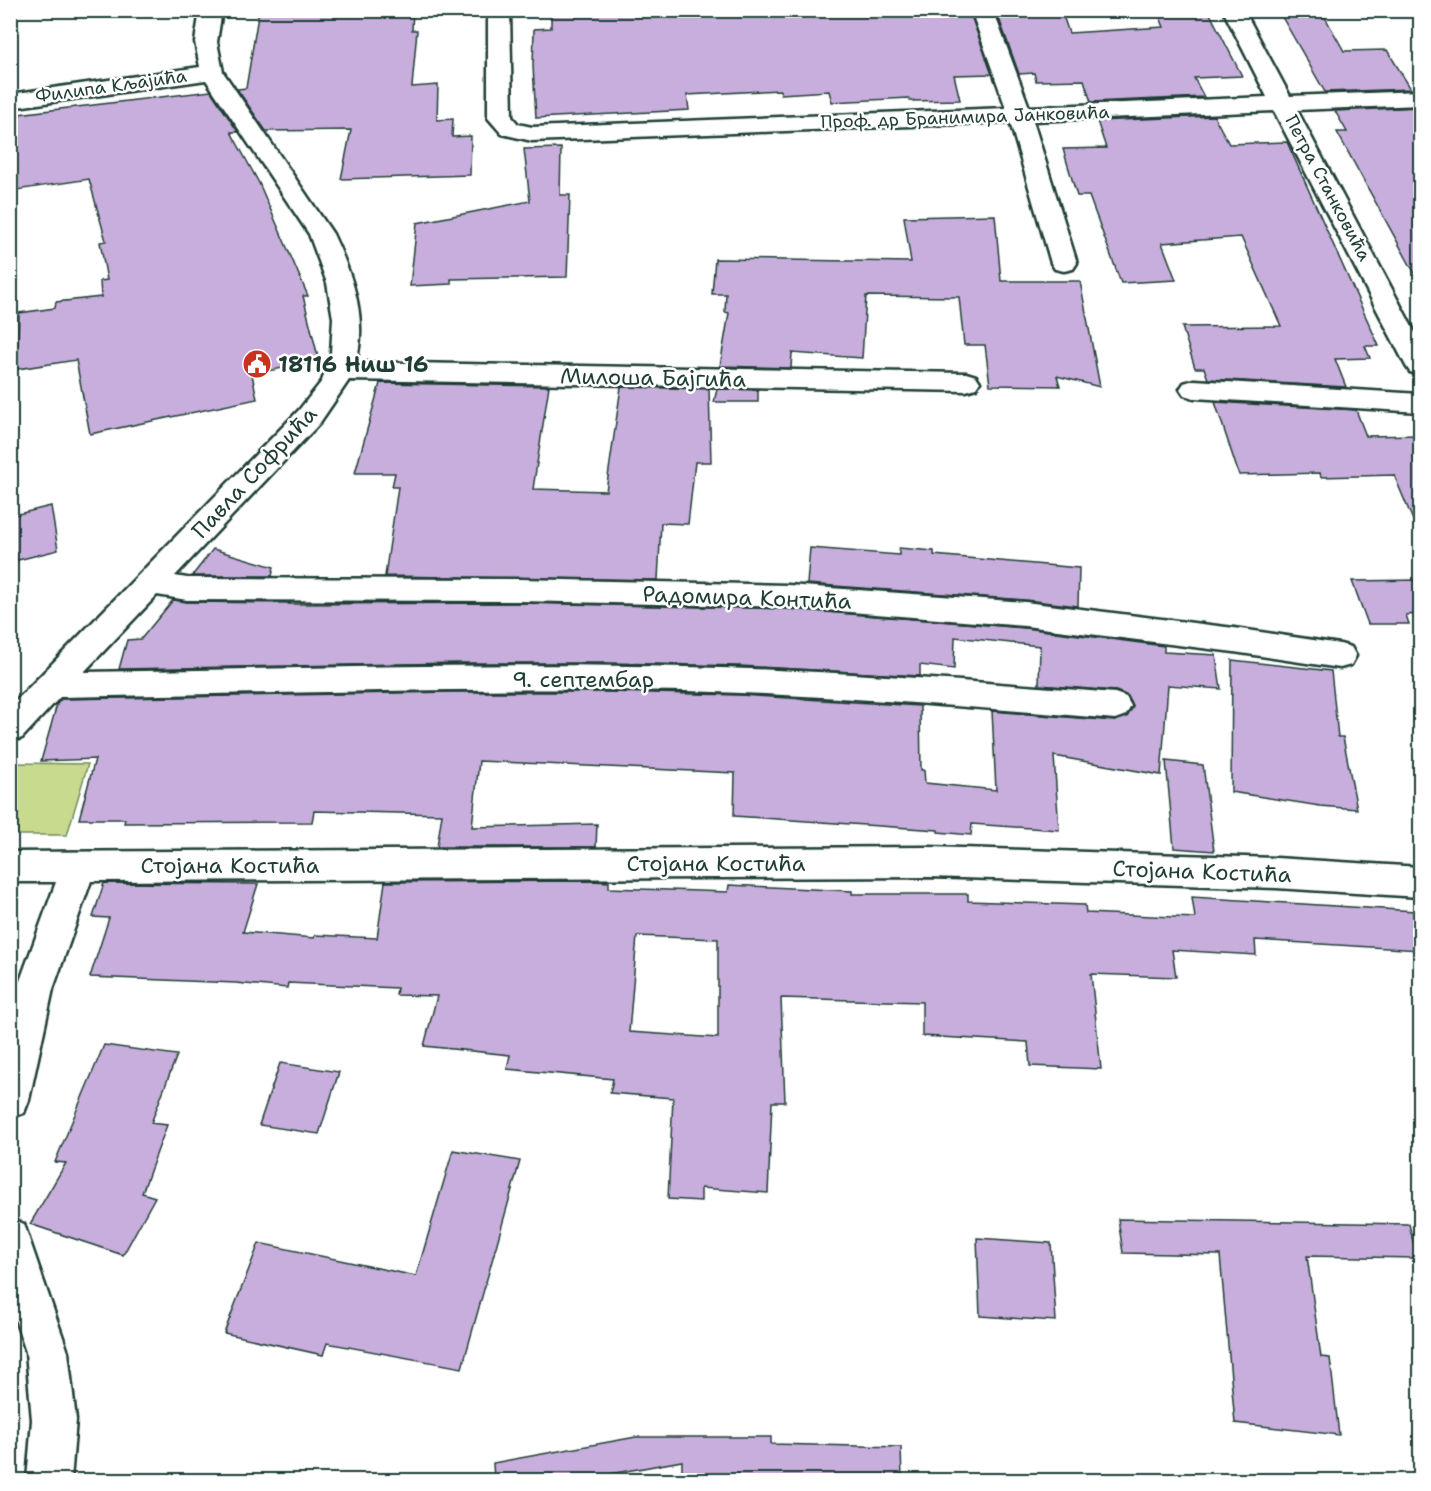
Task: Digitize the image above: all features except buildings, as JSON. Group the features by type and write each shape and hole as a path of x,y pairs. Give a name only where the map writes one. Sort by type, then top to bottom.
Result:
{"street":[{"name":"Павла Софрића","path":"10,729 309,417 340,371 348,334 340,283 333,258 321,234 212,72 206,42 211,10"},
{"name":"Проф. др Бранимира Јанковића","path":"498,10 500,118 510,129 532,134 1420,98"},
{"path":"982,10 1020,115 1064,263"},
{"name":"Петра Станковића","path":"1233,10 1420,366"},
{"name":"Филипа Кљајића","path":"10,101 212,72"},
{"name":"Милоша Бајгића","path":"340,371 966,382"},
{"path":"1194,389 1420,403"},
{"name":"Радомира Контића","path":"150,582 187,589 519,590 800,596 1036,615 1340,656"},
{"name":"9. септембар","path":"50,685 464,678 686,679 891,688 1115,706"},
{"name":"Стојана Костића","path":"10,867 929,862 1275,873 1420,882"},
{"path":"10,1100 23,993 79,865"},
{"path":"10,1238 47,1353 54,1420 49,1480"}],"green space":[{"path":"11,763 88,764 67,835 11,835"}],"place":[{"name":"18116 Ниш 16","path":"257,364"}]}
